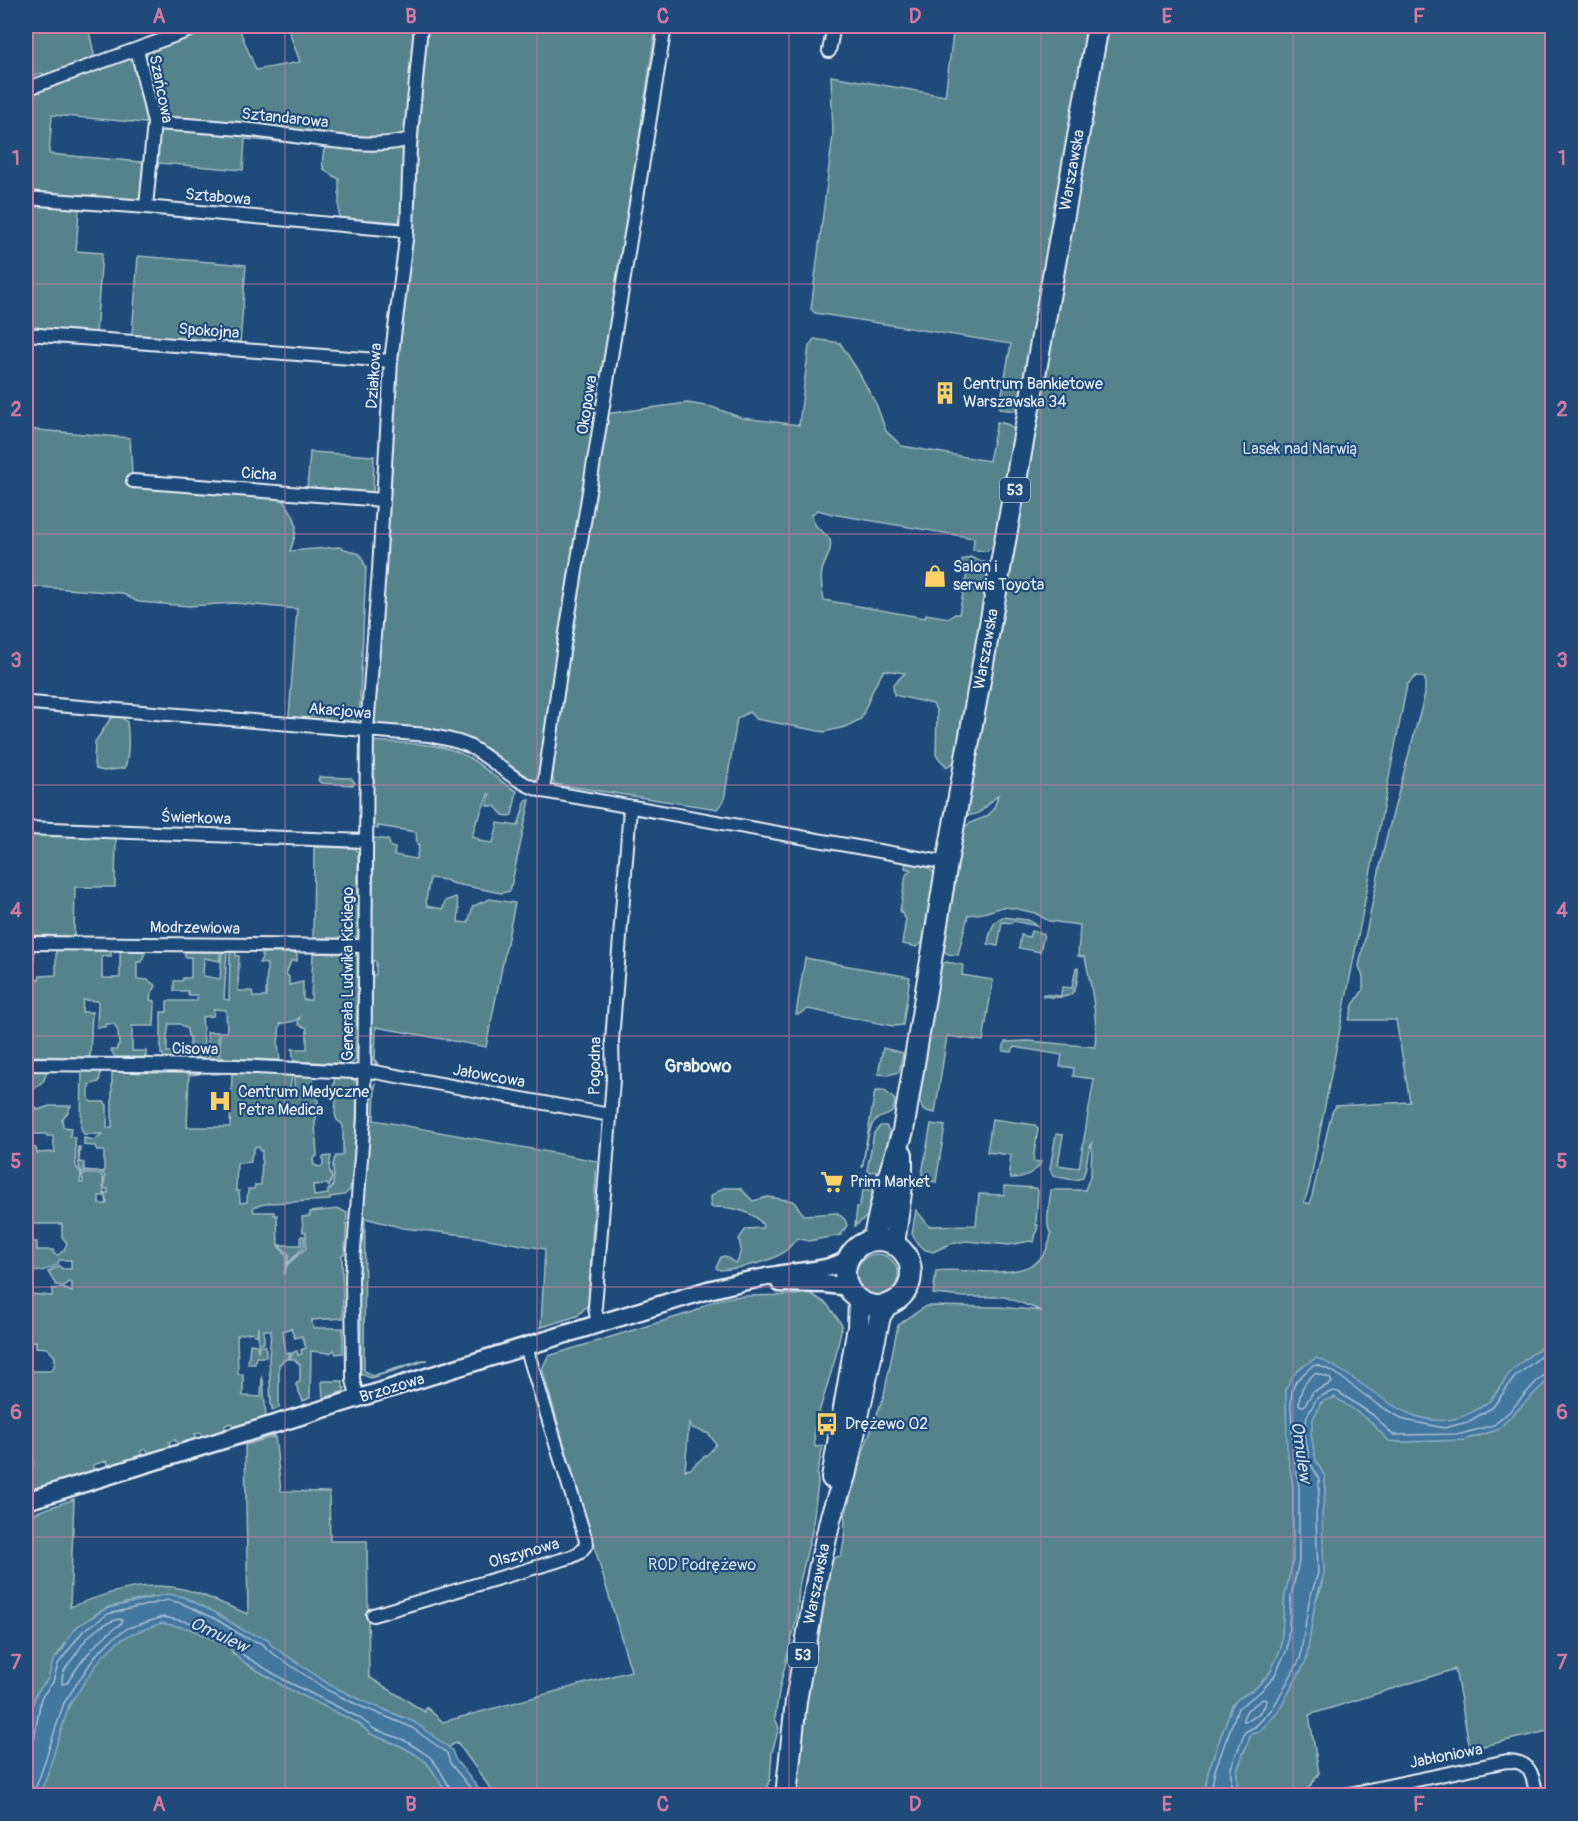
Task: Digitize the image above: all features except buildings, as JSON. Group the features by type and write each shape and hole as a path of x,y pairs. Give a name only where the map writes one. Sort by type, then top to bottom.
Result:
{"main road":[{"name":"Warszawska","path":"894,1245 902,1185 903,1131 947,863 1098,26"},
{"name":"Warszawska","path":"873,1240 886,1184 903,1131"},
{"path":"849,1258 854,1251 873,1240 894,1245"},
{"name":"53","path":"887,1305 904,1294 911,1274 905,1254 894,1245"},
{"name":"Brzozowa","path":"26,1501 708,1290 776,1275 824,1269 840,1264 849,1258"},
{"name":"53","path":"849,1258 846,1271 854,1294"},
{"name":"Brzozowa","path":"759,1279 776,1283 825,1284 854,1294"},
{"name":"Warszawska","path":"831,1516 828,1496 858,1327 854,1294"},
{"path":"854,1294 873,1306 887,1305"},
{"name":"Warszawska","path":"786,1796 796,1701 818,1574 831,1516 845,1476 880,1316 887,1305"}],"street":[{"path":"26,89 201,26"},
{"name":"Działkowa","path":"366,729 391,361 407,231 411,138 421,26"},
{"name":"Okopowa","path":"543,791 564,645 665,26"},
{"path":"830,51 834,26"},
{"name":"Szańcowa","path":"137,49 154,123 146,207"},
{"name":"Sztandarowa","path":"154,123 250,130 380,144 411,138"},
{"name":"Sztabowa","path":"26,198 407,231"},
{"name":"Spokojna","path":"26,334 391,361"},
{"name":"Cicha","path":"133,481 383,500"},
{"name":"Akacjowa","path":"28,704 428,735 470,747 514,777 543,791 947,863"},
{"name":"Generała Ludwika Kickiego","path":"358,1399 353,1380 352,1276 364,1118 366,729"},
{"name":"Pogodna","path":"598,1325 595,1307 613,1080 614,1008 630,807"},
{"name":"Świerkowa","path":"26,828 365,841"},
{"name":"Modrzewiowa","path":"26,943 364,946"},
{"name":"Cisowa","path":"26,1064 226,1066 354,1072 364,1070"},
{"name":"Jałowcowa","path":"364,1070 610,1115"},
{"name":"Olszynowa","path":"373,1616 570,1557 579,1553 587,1544 526,1347"},
{"name":"Jabłoniowa","path":"1340,1796 1516,1761 1523,1763 1532,1773 1537,1796"}],"green space":[{"path":"26,26 88,26 93,57 45,75 41,73 26,79"},
{"path":"217,26 238,26 256,70 300,62 287,26 416,26 403,219 398,222 339,218 339,179 324,169 322,162 324,150 329,146 245,139 243,170 159,163 158,167 155,167 143,51"},
{"path":"427,26 656,26 597,415 687,403 712,407 742,418 799,425 809,346 814,339 840,343 877,406 886,431 902,446 989,461 997,422 1007,424 1013,429 1016,435 996,544 987,551 973,550 974,538 818,510 812,514 816,526 830,539 831,543 821,574 824,600 925,618 926,614 949,618 959,614 968,568 962,565 962,560 970,557 987,563 991,569 965,719 955,761 947,767 936,755 937,712 933,704 894,695 893,685 905,673 884,670 874,687 861,719 845,727 824,732 756,719 749,712 737,719 724,801 717,809 554,784 552,774 554,749 535,782 524,777 478,743 382,727 372,720 390,504 398,349 411,230"},
{"path":"954,26 1089,26 1022,403 1016,411 999,409 1011,344 815,313 811,309 833,135 831,76 945,96"},
{"name":"Lasek nad Narwią","path":"1106,26 1552,26 1552,1340 1510,1374 1489,1402 1466,1416 1442,1422 1408,1415 1381,1400 1286,1389 1287,1449 1293,1487 1293,1561 1285,1595 1281,1648 1270,1673 1256,1688 1238,1699 1232,1706 1209,1769 1204,1795 795,1796 802,1707 828,1564 833,1558 841,1556 845,1516 865,1446 884,1395 898,1325 926,1306 1000,1307 1042,1311 1005,1297 933,1294 936,1271 1005,1272 1022,1269 1035,1263 1046,1251 1051,1234 1048,1219 1051,1190 1085,1190 1091,1174 1092,1143 1082,1178 1074,1180 1053,1176 1050,1169 1056,1134 1063,1135 1058,1165 1079,1168 1094,1079 1073,1076 1074,1068 1060,1066 1062,1055 1014,1047 1012,1052 1003,1051 1005,1042 1029,1041 1095,1047 1095,1013 1090,979 1085,957 1078,956 1080,925 1049,921 1035,913 1003,907 968,915 958,955 948,954 942,949 962,829 988,815 998,795 980,812 966,815","holes":["1416,676 1425,678 1425,694 1386,839 1359,966 1363,977 1363,990 1353,1005 1349,1020 1396,1020 1410,1102 1336,1106 1332,1112 1310,1204 1304,1202 1309,1188 1407,685"]},
{"path":"133,54 149,118 145,123 52,115 49,154 142,162 146,165 144,197 140,201 26,196 26,93"},
{"path":"26,201 75,205 79,210 76,251 102,253 96,333 26,329"},
{"path":"138,256 246,265 240,344 132,335"},
{"path":"26,429 130,438 133,489 146,487 282,498 296,523 290,551 339,547 360,554 366,567 359,719 350,722 350,725 289,717 297,609 234,603 189,606 138,602 121,593 26,586"},
{"path":"310,452 374,456 373,492 370,494 307,490"},
{"path":"120,716 127,722 128,727 125,768 104,771 96,769 94,764 95,742 111,718"},
{"path":"372,741 447,748 468,757 517,791 512,815 509,816 503,815 495,806 487,806 490,794 488,794 472,837 479,841 493,843 498,823 518,826 526,800 530,800 510,891 501,893 430,878 426,900 427,906 443,909 445,901 456,897 459,910 458,922 468,923 473,906 490,899 515,903 486,1047 376,1027 375,1060 380,1067 375,1063 372,1055 369,1055 369,978 376,974 376,962 370,958 371,841 375,838 388,840 391,847 395,848 394,855 416,859 419,846 416,832 372,827"},
{"path":"319,777 351,778 355,783 353,785 321,783 318,780"},
{"path":"33,835 116,838 115,887 75,887 74,936 26,935 26,842"},
{"path":"314,847 354,848 358,852 358,935 355,938 313,938"},
{"path":"906,863 928,868 936,878 923,942 917,947 902,944 906,919 900,911 906,875 911,870 905,868"},
{"path":"1003,917 1028,920 1038,926 1013,921 1012,923 1002,922 998,946 988,944 990,932"},
{"path":"1031,931 1044,934 1040,952 1019,948 1021,935 1029,937"},
{"path":"26,950 34,950 34,959 27,959 27,979 56,975 56,950 111,951 111,956 102,956 102,978 120,978 120,951 146,951 141,962 137,962 137,979 148,980 156,986 150,1000 155,1001 154,1026 132,1026 132,1051 146,1051 146,1057 115,1057 111,1050 117,1050 119,1045 118,1031 114,1024 97,1027 98,1001 83,1000 82,1012 92,1012 90,1057 26,1056"},
{"path":"185,952 220,952 220,961 204,958 203,976 220,979 222,952 227,952 224,999 229,1000 230,952 236,952 236,956 239,956 238,991 252,991 253,997 266,997 267,964 259,963 262,953 297,953 297,961 291,961 286,974 289,977 289,985 303,982 303,1000 311,1000 313,953 355,954 358,957 356,1060 350,1064 294,1061 292,1049 307,1049 307,1028 299,1025 300,1017 295,1021 280,1024 278,1044 280,1060 220,1058 220,1032 227,1032 226,1010 214,1009 213,1016 202,1017 205,1058 190,1058 190,1037 187,1029 180,1024 169,1024 167,1052 181,1052 181,1058 164,1058 161,1054 161,1012 167,1012 167,1001 197,1001 197,995 188,995 188,991 174,991 174,981 191,978 191,957 185,957"},
{"path":"805,958 910,977 903,1025 893,1026 808,1009 796,1014"},
{"path":"946,962 963,965 962,975 993,980 983,1041 947,1036 935,1113 923,1110 919,1099 937,969"},
{"path":"1076,968 1078,968 1078,978 1071,994 1066,997 1043,996 1043,994 1061,996 1062,987 1072,988"},
{"path":"207,1032 218,1032 218,1058 209,1058"},
{"path":"883,1048 903,1053 899,1072 888,1075 878,1074"},
{"path":"26,1071 47,1071 44,1080 32,1091 31,1102 38,1110 49,1106 71,1106 62,1119 63,1127 71,1128 70,1137 75,1138 76,1167 81,1173 80,1183 83,1183 82,1174 100,1174 103,1177 104,1196 99,1196 99,1204 107,1204 105,1193 108,1193 108,1189 104,1189 105,1176 101,1172 82,1172 79,1167 78,1147 80,1147 79,1162 84,1163 84,1170 104,1172 104,1151 97,1151 95,1146 84,1145 84,1138 94,1140 102,1134 84,1134 81,1128 82,1071 101,1071 99,1082 89,1085 89,1099 91,1102 104,1102 107,1105 107,1128 112,1128 112,1072 200,1072 189,1075 187,1127 230,1127 232,1073 212,1074 212,1072 292,1075 290,1089 294,1090 294,1075 313,1076 313,1096 318,1100 315,1123 317,1156 313,1159 314,1165 320,1167 323,1165 323,1157 331,1156 329,1168 332,1178 329,1187 327,1184 313,1185 314,1196 328,1194 334,1179 334,1160 336,1156 343,1154 343,1125 337,1120 335,1114 336,1101 333,1088 335,1077 352,1078 357,1083 356,1136 350,1190 344,1195 330,1197 330,1200 269,1203 253,1207 254,1212 274,1212 274,1215 277,1215 278,1246 287,1255 284,1275 287,1265 306,1248 306,1232 303,1232 302,1217 310,1216 310,1212 339,1209 347,1213 345,1253 342,1255 343,1318 312,1320 313,1328 343,1328 343,1353 336,1354 334,1350 330,1353 311,1351 310,1398 303,1401 296,1385 300,1382 300,1365 294,1359 289,1359 294,1352 297,1351 298,1355 302,1354 301,1350 306,1348 302,1336 295,1338 291,1328 283,1331 286,1353 291,1353 279,1365 279,1408 272,1410 269,1358 271,1330 264,1330 264,1343 258,1343 258,1327 257,1335 253,1332 237,1335 238,1374 243,1374 243,1396 261,1397 262,1378 266,1417 233,1427 231,1423 225,1425 225,1430 203,1437 201,1433 195,1434 196,1439 178,1444 175,1440 169,1442 170,1447 149,1453 146,1449 141,1451 141,1456 108,1466 106,1461 93,1465 93,1471 26,1492 26,1470 28,1466 33,1466 33,1451 31,1451 30,1442 26,1442 26,1366 27,1371 50,1371 54,1367 55,1357 47,1348 36,1347 36,1341 26,1342 26,1286 30,1287 30,1294 52,1296 52,1289 63,1288 72,1292 72,1283 68,1282 64,1286 56,1285 48,1272 59,1266 63,1269 71,1269 71,1260 59,1260 58,1264 43,1270 26,1271 26,1242 37,1242 37,1250 53,1250 54,1254 58,1255 67,1243 62,1237 62,1224 28,1224 26,1227 26,1145 36,1148 37,1153 55,1152 53,1136 26,1134","holes":["255,1147 259,1147 262,1151 261,1185 248,1189 247,1202 240,1203 239,1191 236,1191 237,1163 251,1162"]},
{"path":"375,1084 374,1120 597,1161 588,1305 577,1316 539,1328 541,1326 545,1249 465,1235 403,1228 365,1218 364,1370 372,1376 428,1360 371,1378 357,1373 361,1368 361,1317 357,1311 357,1244 369,1089 372,1089"},
{"path":"875,1091 885,1091 895,1100 893,1111 873,1124 868,1136 862,1168"},
{"path":"992,1119 1035,1125 1038,1129 1033,1161 1041,1162 1033,1172 1011,1178 1009,1173 1011,1155 987,1152"},
{"path":"931,1124 945,1126 936,1182 921,1179"},
{"path":"880,1126 886,1126 890,1132 884,1162 878,1171 870,1172 867,1170 874,1133"},
{"path":"1004,1186 1036,1188 1038,1191 1036,1225 1038,1225 1034,1242 1009,1245 966,1241 950,1244 933,1252 918,1244 912,1234 916,1210 929,1226 976,1225 979,1194 1004,1195"},
{"path":"723,1188 740,1188 753,1201 768,1197 793,1201 804,1215 838,1213 847,1225 841,1235 808,1241 798,1238 779,1255 763,1262 720,1270 716,1268 721,1257 725,1256 735,1263 738,1261 741,1249 739,1239 746,1229 762,1228 763,1225 747,1213 711,1207 711,1196"},
{"path":"867,1189 874,1192 869,1215 855,1226 857,1207 859,1207 863,1191"},
{"path":"301,1236 304,1236 304,1247 287,1264 289,1254 279,1245 301,1245"},
{"path":"877,1254 885,1255 892,1260 897,1267 897,1283 892,1290 885,1295 877,1296 869,1295 862,1290 857,1283 856,1275 857,1267 862,1260 869,1255"},
{"name":"ROD Podrężewo","path":"810,1293 827,1304 842,1325 835,1359 814,1429 815,1447 823,1446 817,1474 812,1531 799,1586 797,1617 780,1686 775,1718 779,1728 772,1752 770,1780 764,1795 495,1795 457,1742 445,1747 414,1722 330,1685 271,1645 268,1639 246,1632 216,1613 183,1597 152,1597 106,1608 78,1626 53,1661 48,1679 36,1694 26,1746 26,1516 74,1499 70,1607 126,1589 154,1586 190,1591 248,1614 245,1445 275,1436 281,1491 329,1492 330,1541 367,1541 369,1677 425,1712 426,1707 443,1722 631,1671 542,1369 548,1356 696,1311 721,1299","holes":["689,1423 692,1428 709,1434 716,1444 691,1469 685,1470"]},
{"path":"250,1344 257,1345 258,1352 259,1345 266,1346 266,1357 256,1357 255,1364 248,1364"},
{"path":"1552,1376 1552,1730 1470,1749 1455,1669 1309,1715 1319,1773 1304,1795 1237,1796 1237,1770 1251,1734 1278,1712 1306,1661 1315,1602 1322,1586 1322,1513 1325,1477 1316,1461 1311,1435 1313,1419 1322,1402 1335,1397 1369,1420 1389,1441 1463,1440 1497,1430"},
{"path":"322,1381 343,1381 344,1391 323,1399"},
{"path":"162,1623 191,1629 230,1647 233,1654 283,1686 358,1723 371,1734 415,1754 426,1762 448,1795 37,1796 46,1777 64,1718 75,1694 91,1670 121,1639"}],"water":[{"name":"Omulew","path":"1552,1340 1552,1376 1497,1430 1463,1440 1389,1441 1369,1420 1335,1397 1321,1402 1313,1419 1311,1435 1316,1461 1325,1477 1322,1513 1324,1574 1315,1602 1306,1661 1278,1712 1259,1732 1251,1734 1237,1770 1237,1795 1204,1795 1209,1769 1232,1706 1238,1699 1256,1688 1270,1673 1281,1648 1285,1595 1293,1561 1293,1487 1287,1449 1286,1389 1291,1378 1300,1368 1316,1358 1337,1368 1398,1408 1418,1417 1439,1421 1462,1417 1487,1403 1514,1369"},
{"name":"Omulew","path":"168,1594 183,1597 216,1613 246,1632 268,1639 271,1645 330,1685 414,1722 452,1750 455,1759 484,1795 448,1795 426,1762 415,1754 371,1734 358,1723 283,1686 240,1660 229,1647 191,1629 162,1623 131,1634 116,1643 101,1658 69,1705 45,1782 37,1795 26,1795 26,1746 31,1729 32,1707 36,1694 48,1679 53,1661 64,1648 69,1637 78,1626 105,1609"}],"place":[{"name":"Centrum Bankietowe Warszawska 34","path":"945,393"},
{"name":"Salon i serwis Toyota","path":"935,576"},
{"name":"Centrum Medyczne Petra Medica","path":"220,1101"},
{"name":"Prim Market","path":"832,1182"},
{"name":"Drężewo 02","path":"827,1424"}],"district":[{"name":"Grabowo","path":"698,1066"}]}
